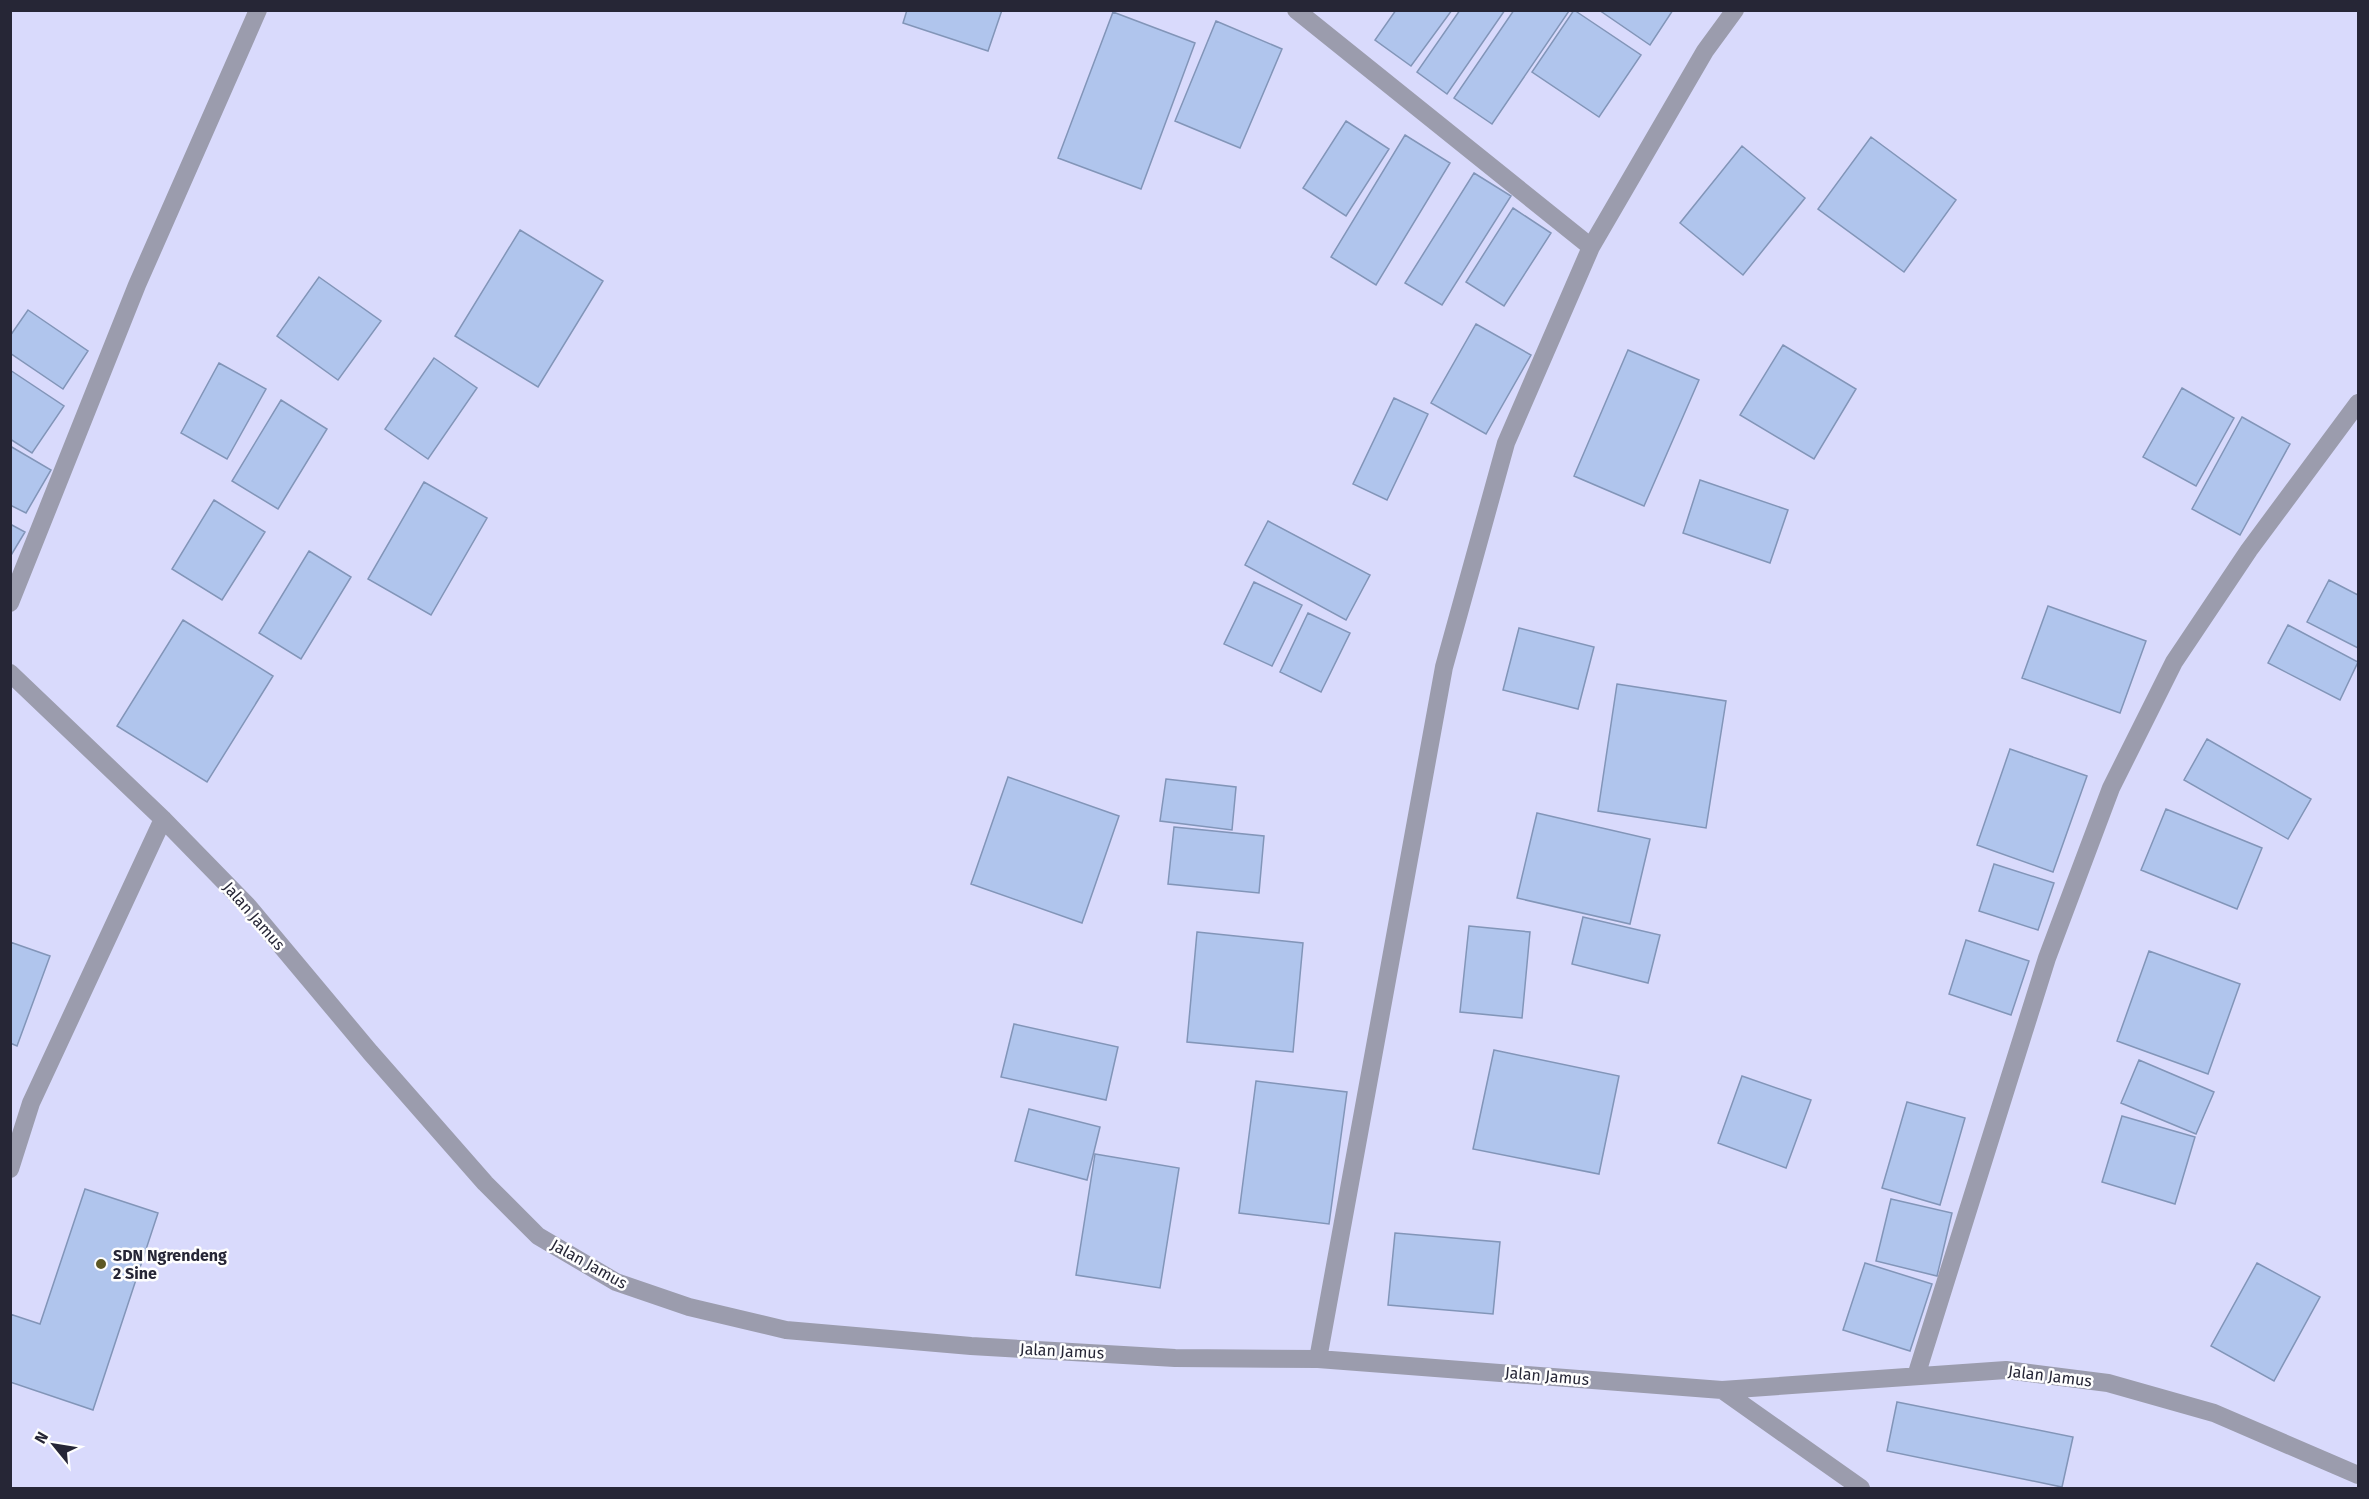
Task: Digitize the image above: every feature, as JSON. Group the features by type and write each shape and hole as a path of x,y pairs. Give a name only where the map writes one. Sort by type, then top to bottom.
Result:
{"street":[{"path":"10,603 137,285 258,10"},
{"path":"1296,10 1591,247"},
{"path":"1318,1359 1444,667 1506,443 1591,247 1705,51 1735,10"},
{"path":"1917,1376 2048,958 2110,788 2174,662 2249,550 2358,403"},
{"name":"Jalan Jamus","path":"10,673 163,819 247,905 370,1052 485,1183 538,1236 616,1282 689,1307 786,1330 971,1346 1129,1355 1318,1359 1722,1390 2006,1370 2108,1383 2214,1413 2358,1475"},
{"path":"10,1169 31,1103 163,819"},
{"path":"1722,1390 1861,1488"}],"building":[{"path":"907,10 1002,10 988,51 903,23"},
{"path":"1396,10 1452,10 1411,66 1375,40"},
{"path":"1460,10 1505,10 1447,94 1417,72"},
{"path":"1514,10 1569,11 1492,124 1454,98"},
{"path":"1574,10 1641,55 1599,117 1532,72"},
{"path":"1599,10 1673,10 1650,45"},
{"path":"1113,12 1195,43 1141,189 1058,158"},
{"path":"1216,21 1282,49 1240,148 1175,121"},
{"path":"1346,121 1389,149 1346,216 1303,188"},
{"path":"1405,135 1450,163 1376,285 1331,257"},
{"path":"1871,137 1956,200 1904,272 1818,209"},
{"path":"1742,146 1805,198 1743,275 1680,223"},
{"path":"1474,173 1511,196 1442,305 1405,283"},
{"path":"1513,208 1551,233 1504,306 1466,282"},
{"path":"520,230 603,281 538,387 455,336"},
{"path":"319,277 381,321 338,380 277,336"},
{"path":"28,310 88,351 63,389 10,353 10,336"},
{"path":"1476,324 1531,355 1486,434 1431,403"},
{"path":"1783,345 1856,389 1814,459 1740,415"},
{"path":"1628,350 1699,380 1644,506 1574,476"},
{"path":"434,358 477,388 428,459 385,429"},
{"path":"219,363 266,389 227,459 181,433"},
{"path":"10,370 64,406 32,453 10,439"},
{"path":"2182,388 2234,418 2196,486 2143,457"},
{"path":"1394,398 1428,414 1387,500 1353,484"},
{"path":"281,400 327,429 278,509 232,481"},
{"path":"2242,417 2290,444 2240,535 2192,509"},
{"path":"10,446 51,470 26,513 10,505"},
{"path":"1700,480 1788,510 1770,563 1683,533"},
{"path":"424,482 487,518 431,615 368,579"},
{"path":"214,500 265,532 222,600 172,569"},
{"path":"1268,521 1370,575 1346,620 1245,565"},
{"path":"10,524 25,532 10,557"},
{"path":"309,551 351,577 301,659 259,633"},
{"path":"2329,580 2358,595 2358,648 2307,622"},
{"path":"1254,582 1302,605 1272,666 1224,644"},
{"path":"2048,606 2146,641 2120,713 2022,678"},
{"path":"1308,613 1350,633 1321,692 1280,672"},
{"path":"183,620 273,676 207,782 117,726"},
{"path":"2288,625 2358,662 2340,700 2268,663"},
{"path":"1519,628 1594,647 1578,709 1503,690"},
{"path":"1617,684 1726,701 1706,828 1598,811"},
{"path":"2207,739 2311,799 2288,839 2184,780"},
{"path":"2010,749 2087,776 2053,872 1977,845"},
{"path":"1008,777 1119,816 1082,923 971,884"},
{"path":"1166,779 1236,787 1232,830 1160,821"},
{"path":"2166,809 2262,848 2237,909 2141,870"},
{"path":"1537,813 1650,839 1630,924 1517,898"},
{"path":"1174,827 1264,836 1259,893 1168,884"},
{"path":"1994,864 2054,883 2038,930 1979,911"},
{"path":"1583,917 1660,935 1648,983 1572,964"},
{"path":"1469,926 1530,932 1522,1018 1460,1012"},
{"path":"1197,932 1303,943 1293,1052 1187,1042"},
{"path":"1966,940 2029,961 2011,1015 1949,994"},
{"path":"10,942 50,956 17,1046 10,1043"},
{"path":"2149,951 2240,984 2208,1074 2117,1041"},
{"path":"1014,1024 1118,1047 1106,1100 1001,1077"},
{"path":"1494,1050 1619,1076 1599,1174 1473,1149"},
{"path":"2139,1060 2214,1092 2196,1134 2121,1103"},
{"path":"1742,1076 1811,1100 1786,1168 1718,1143"},
{"path":"1256,1081 1347,1092 1329,1224 1239,1213"},
{"path":"1907,1102 1965,1118 1940,1205 1882,1188"},
{"path":"1029,1109 1100,1127 1087,1180 1015,1161"},
{"path":"2122,1116 2195,1137 2175,1204 2102,1182"},
{"path":"1095,1154 1179,1168 1160,1288 1076,1275"},
{"name":"SDN Ngrendeng 2 Sine","path":"85,1189 158,1213 93,1410 10,1382 10,1314 40,1324"},
{"path":"1891,1199 1952,1213 1937,1276 1876,1261"},
{"path":"1395,1233 1500,1242 1493,1314 1388,1305"},
{"path":"1865,1263 1932,1284 1910,1351 1843,1330"},
{"path":"2257,1263 2320,1297 2274,1381 2211,1346"},
{"path":"1897,1402 2073,1437 2062,1487 1887,1451"}],"place":[{"name":"SDN Ngrendeng 2 Sine","path":"101,1264"}]}
